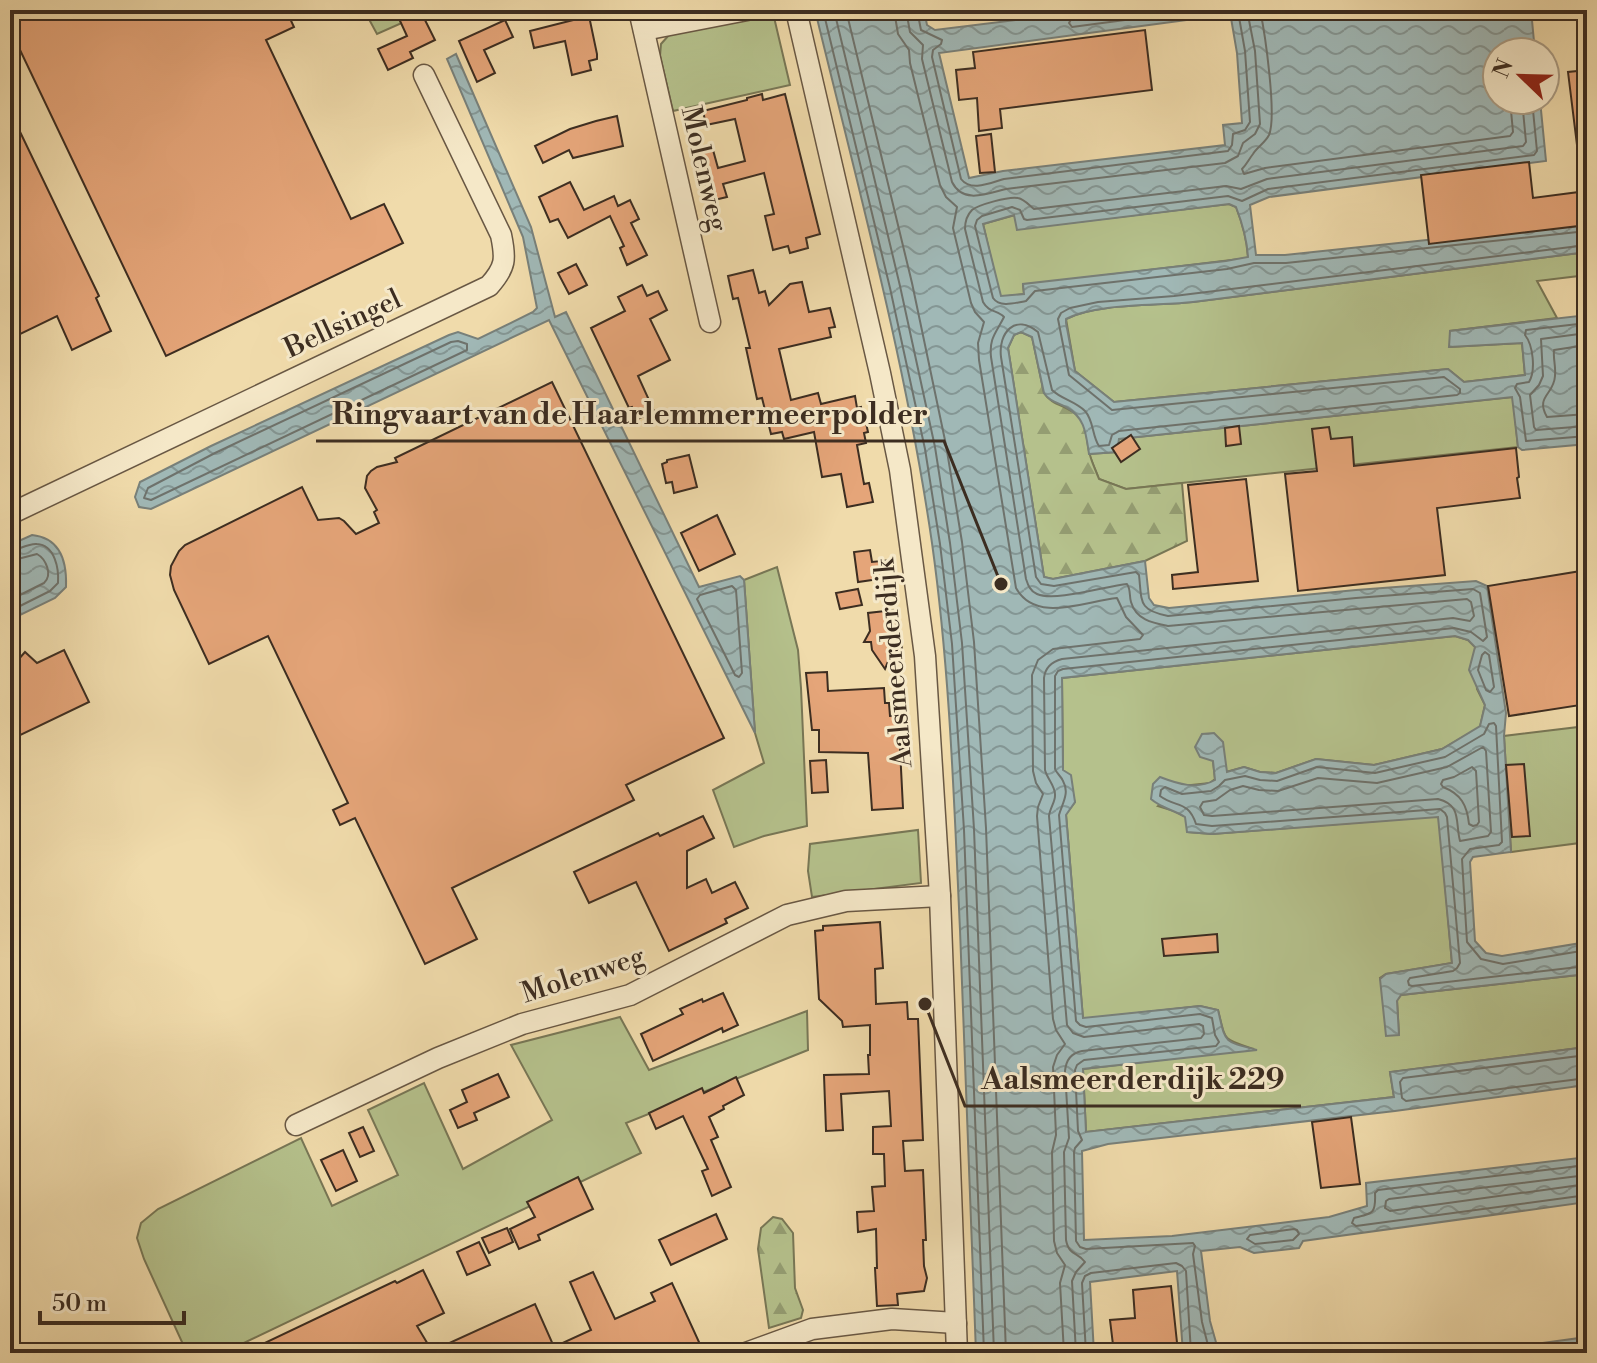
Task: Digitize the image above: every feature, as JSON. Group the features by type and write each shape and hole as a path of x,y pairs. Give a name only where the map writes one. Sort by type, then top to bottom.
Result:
{"street":[{"name":"Molenweg","path":"710,322 641,20 747,10"},
{"name":"Aalsmeerderdijk","path":"796,10 900,470 925,656 940,896 957,1353"},
{"name":"Bellsingel","path":"10,514 489,286 499,275 505,255 501,235 424,75"},
{"name":"Molenweg","path":"296,1125 438,1058 522,1024 630,995 787,915 846,901 940,896"},
{"path":"746,1353 812,1329 892,1319 956,1323"}],"green space":[{"path":"364,10 431,10 377,34"},
{"path":"773,13 790,85 673,111 660,56 661,44 669,35"},
{"path":"1229,204 1236,207 1246,238 1248,258 1023,285 1024,294 1000,297 983,224 1015,215 1018,229"},
{"path":"1587,252 1587,275 1537,281 1557,318 1450,331 1450,347 1522,343 1525,375 1464,382 1448,369 1114,402 1075,371 1066,319 1094,310 1193,302"},
{"path":"1021,332 1032,337 1044,393 1083,422 1099,479 1126,489 1182,483 1187,541 1145,561 1053,579 1044,577 1008,348 1014,335"},
{"path":"1513,397 1518,447 1126,489 1099,479 1089,454 1117,452 1118,439"},
{"path":"777,567 798,650 807,826 734,847 713,790 764,763 755,733 744,580"},
{"path":"1455,636 1468,640 1475,647 1477,689 1485,705 1480,727 1442,749 1374,765 1316,759 1276,773 1244,767 1226,772 1213,761 1215,779 1210,783 1182,786 1158,806 1186,817 1188,832 1212,834 1439,816 1452,963 1386,974 1380,978 1399,1035 1397,1000 1401,995 1587,974 1587,1047 1390,1072 1394,1097 1086,1132 1083,1069 1254,1049 1227,1038 1218,1010 1200,1006 1083,1019 1066,814 1075,802 1063,770 1062,678"},
{"path":"1587,726 1587,842 1511,852 1504,736"},
{"path":"918,830 921,883 812,897 808,871 810,844"},
{"path":"807,1011 808,1050 626,1123 641,1153 223,1353 187,1353 137,1238 141,1223 158,1209 301,1138 332,1206 398,1175 368,1110 424,1083 463,1169 552,1120 511,1045 620,1017 649,1070"},
{"path":"773,1217 782,1219 793,1233 795,1288 803,1310 801,1318 769,1328 758,1249 761,1228"}],"water":[{"path":"815,10 924,10 927,25 935,30 1097,10 1531,10 1533,36 1481,36 1481,116 1542,116 1546,161 1269,197 1250,205 1256,255 1285,255 1587,223 1587,252 1193,302 1094,310 1066,319 1066,323 1075,371 1114,402 1448,369 1464,382 1525,375 1522,343 1449,347 1450,331 1587,315 1587,339 1583,340 1587,371 1587,444 1522,450 1518,447 1512,397 1119,439 1117,452 1089,454 1084,427 1077,416 1044,393 1032,337 1021,332 1014,335 1008,348 1044,577 1053,579 1145,561 1149,598 1154,605 1169,608 1476,581 1487,586 1506,713 1504,736 1511,852 1473,857 1470,862 1475,941 1486,953 1502,956 1587,942 1587,974 1401,995 1397,1001 1399,1035 1386,1036 1380,979 1386,974 1452,963 1438,817 1212,834 1187,832 1185,817 1151,799 1153,784 1160,777 1194,785 1215,780 1213,761 1200,757 1195,747 1202,734 1214,733 1223,742 1227,772 1244,767 1276,773 1316,759 1374,765 1442,749 1480,726 1485,705 1469,670 1475,647 1468,640 1455,636 1062,678 1063,770 1071,775 1075,802 1066,815 1083,1018 1200,1006 1218,1010 1227,1039 1257,1050 1083,1069 1086,1132 1394,1097 1390,1072 1587,1047 1587,1085 1108,1144 1082,1151 1084,1240 1172,1236 1329,1217 1367,1206 1366,1183 1587,1157 1587,1202 1303,1241 1299,1248 1254,1253 1240,1247 1201,1251 1210,1321 1219,1353 1183,1353 1177,1271 1090,1282 1094,1353 976,1353 960,930 947,688 932,543 909,409 880,275","holes":["1231,18 1242,123 1223,125 1225,145 1003,171 969,178 939,53 1194,19","1229,204 1236,207 1246,238 1248,257 1023,284 1024,294 1001,296 983,224 1014,215 1017,230"]},
{"path":"456,54 531,227 555,317 566,312 699,587 740,576 744,580 755,733 549,320 151,509 139,507 135,497 140,482 211,446 449,335 458,332 478,339 537,308 523,237 447,59"},
{"path":"32,535 56,546 63,560 66,587 55,598 10,620 10,545"},
{"path":"1587,1337 1587,1353 1468,1353"}],"building":[{"path":"10,10 286,10 294,27 266,40 351,219 384,204 403,243 166,356 10,29"},
{"path":"395,10 420,10 435,40 410,52 413,58 388,70 378,49 407,36"},
{"path":"589,16 597,54 597,59 589,61 591,70 572,75 565,41 534,48 530,31"},
{"path":"505,20 513,37 484,50 495,73 477,82 459,41"},
{"path":"1145,30 1152,90 1000,109 1002,128 979,131 977,98 959,100 956,70 975,68 973,52"},
{"path":"1587,70 1587,144 1577,145 1568,72"},
{"path":"762,94 763,100 785,94 820,234 806,238 808,248 790,253 788,246 773,250 765,216 774,214 764,173 723,184 727,197 710,201 697,153 713,150 718,168 745,161 735,119 706,125 703,111"},
{"path":"10,111 99,296 96,298 111,331 72,350 57,316 10,339"},
{"path":"617,116 623,146 573,158 569,150 543,163 535,146 570,129"},
{"path":"991,134 995,172 980,173 976,136"},
{"path":"1529,162 1533,198 1587,191 1587,225 1429,244 1421,175"},
{"path":"570,182 584,210 614,196 618,206 630,200 639,219 631,223 647,255 627,265 620,248 624,246 610,216 568,238 558,219 550,222 539,197"},
{"path":"576,264 587,285 569,294 558,273"},
{"path":"753,270 759,293 765,291 769,305 790,284 802,282 809,312 830,308 835,327 829,328 831,337 779,349 791,400 818,393 821,404 855,396 868,432 864,433 866,443 857,445 864,484 869,483 873,502 847,507 841,474 822,477 814,432 784,439 782,432 771,434 762,398 757,399 746,348 750,348 738,298 733,299 728,276"},
{"path":"642,285 647,296 658,291 667,310 650,319 670,360 638,376 654,411 638,419 632,407 629,408 591,328 625,311 618,297"},
{"path":"552,382 724,738 626,785 634,800 452,888 477,939 425,964 355,818 340,825 333,810 348,803 268,636 209,664 174,590 171,566 185,545 302,487 318,520 339,518 356,534 379,523 374,512 377,510 365,488 371,471 397,462 395,458"},
{"path":"1239,426 1241,444 1226,446 1225,428"},
{"path":"1329,427 1331,439 1352,437 1354,466 1516,448 1520,498 1437,508 1445,575 1298,591 1285,474 1317,471 1312,429"},
{"path":"1131,435 1140,449 1121,462 1112,448"},
{"path":"689,455 697,487 674,493 672,482 666,483 662,464"},
{"path":"1246,479 1258,581 1173,589 1172,575 1198,572 1188,485"},
{"path":"717,515 735,554 699,571 681,533"},
{"path":"870,550 872,562 891,560 893,577 858,582 854,552"},
{"path":"1587,570 1587,704 1509,716 1488,586"},
{"path":"858,589 862,605 840,609 836,593"},
{"path":"894,610 902,650 892,652 885,669 872,650 871,642 864,642 870,631 868,613"},
{"path":"64,650 89,702 10,740 10,669 25,652 37,663"},
{"path":"827,672 828,691 884,688 890,716 908,715 910,748 900,749 903,808 872,810 868,753 819,752 819,730 812,730 806,673"},
{"path":"826,760 828,792 812,793 810,761"},
{"path":"1524,764 1530,836 1512,837 1506,765"},
{"path":"703,816 714,838 687,851 687,888 706,879 712,893 735,882 748,908 725,919 727,923 669,951 636,882 589,903 574,872"},
{"path":"880,922 883,968 875,969 876,1004 907,1002 908,1019 918,1019 923,1140 903,1141 905,1171 923,1170 926,1240 923,1240 927,1278 924,1291 897,1294 898,1305 877,1306 876,1229 858,1232 857,1212 874,1211 872,1187 885,1186 884,1154 873,1154 873,1127 891,1126 889,1091 841,1094 843,1130 826,1131 824,1075 869,1074 870,1025 843,1027 842,1021 819,999 815,931 823,930 823,926"},
{"path":"1217,934 1218,952 1164,956 1162,939"},
{"path":"723,993 738,1025 723,1032 722,1028 653,1061 641,1034 683,1014 680,1009"},
{"path":"498,1074 509,1097 474,1113 477,1120 458,1128 450,1110 467,1102 462,1090"},
{"path":"736,1077 744,1095 709,1117 718,1137 711,1140 731,1187 712,1196 702,1171 708,1169 683,1116 656,1129 649,1113 702,1088 704,1093"},
{"path":"1351,1117 1360,1184 1321,1188 1312,1122"},
{"path":"363,1127 374,1151 360,1157 349,1133"},
{"path":"343,1150 357,1181 336,1191 321,1160"},
{"path":"578,1177 593,1209 538,1235 540,1240 519,1249 510,1229 535,1217 527,1202"},
{"path":"716,1214 727,1239 671,1265 659,1240"},
{"path":"507,1228 513,1242 489,1253 482,1238"},
{"path":"479,1242 490,1265 467,1275 457,1252"},
{"path":"423,1270 444,1313 417,1326 432,1351 535,1304 554,1347 591,1330 570,1282 593,1272 615,1319 655,1301 651,1293 672,1283 704,1353 244,1353"},
{"path":"1171,1286 1178,1352 1114,1353 1110,1320 1135,1318 1133,1290"}],"place":[{"name":"Ringvaart van de Haarlemmermeerpolder","path":"1001,584"},
{"name":"Aalsmeerderdijk 229","path":"925,1004"}]}
